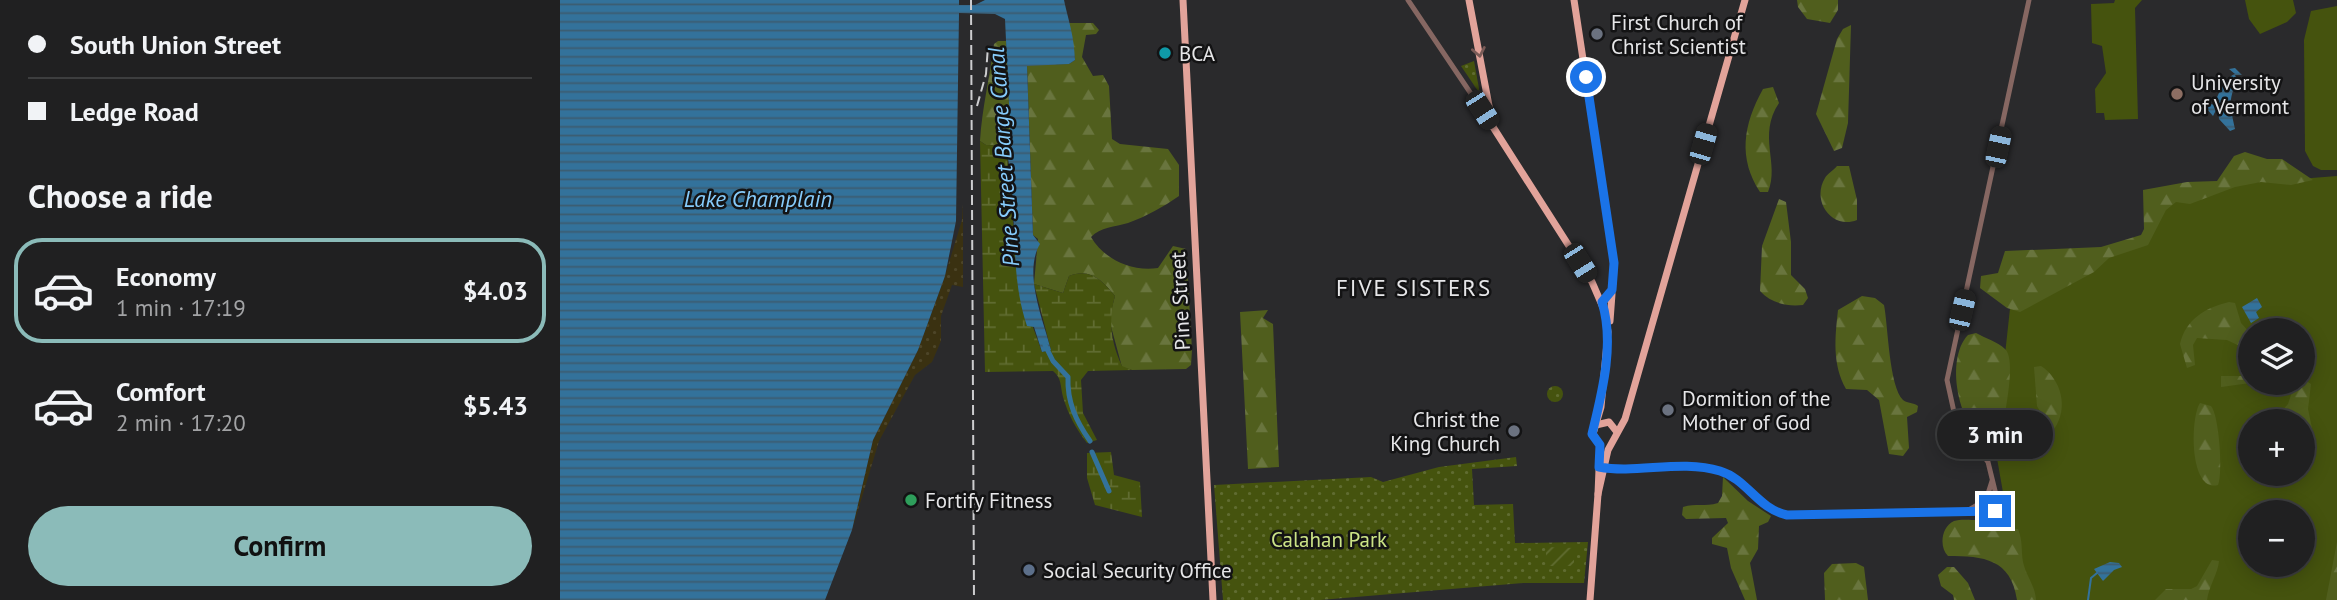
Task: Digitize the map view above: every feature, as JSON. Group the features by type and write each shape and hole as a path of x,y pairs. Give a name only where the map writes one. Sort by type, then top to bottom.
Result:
{"main road":[{"name":"Pine Street","path":"1183,0 1213,600"},
{"path":"1469,0 1493,127 1602,302 1608,332"},
{"path":"1574,0 1612,248 1612,290 1601,407 1593,437 1600,445 1602,468"},
{"path":"1590,600 1602,468 1625,413 1745,0"},
{"path":"1602,302 1612,290"},
{"path":"1601,407 1617,432"},
{"path":"1596,425 1609,422 1625,413"},
{"path":"1600,445 1611,445"}],"street":[{"path":"1408,0 1493,127"},
{"path":"1602,468 1704,468 1722,471 1737,479 1763,505 1787,515 2000,511 1984,452 1954,412 1947,380 2029,0"},
{"path":"1606,457 1622,467"},
{"path":"1962,512 1979,506 1986,500 1993,478"}],"green space":[{"path":"1797,0 1838,0 1838,10 1830,23 1807,19 1798,7"},
{"path":"2115,0 2142,0 2135,8 2138,119 2105,120 2104,113 2096,113 2095,89 2106,73 2102,46 2092,43 2091,4 2114,3"},
{"path":"2245,0 2293,0 2296,13 2287,22 2260,34 2249,19"},
{"path":"2337,6 2337,170 2321,170 2313,166 2305,151 2304,40 2311,11"},
{"path":"1069,23 1093,23 1099,30 1096,34 1086,35 1082,57 1093,76 1103,75 1109,86 1112,139 1120,144 1168,149 1179,165 1179,196 1142,217 1103,229 1091,237 1111,258 1138,268 1158,268 1173,246 1186,249 1192,350 1191,365 1186,369 1132,370 1122,367 1109,319 1115,296 1106,285 1090,274 1069,276 1063,293 1034,284 1038,239 1033,235 1027,65 1069,64 1075,60"},
{"path":"1851,25 1848,123 1842,148 1834,151 1816,114 1837,39 1843,29"},
{"path":"1006,41 1011,146 986,145 980,141 994,44"},
{"path":"1474,61 1480,94 1461,66"},
{"path":"1773,87 1779,103 1770,127 1771,181 1768,192 1760,192 1748,167 1747,128 1763,89"},
{"path":"980,141 986,145 1011,146 1007,153 1019,289 1042,352 1051,350 1034,284 1063,293 1069,276 1090,274 1106,285 1115,296 1111,323 1115,349 1122,366 1132,370 1088,371 1081,380 1083,413 1097,440 1087,443 1079,432 1067,409 1059,379 1053,371 985,372"},
{"path":"2245,152 2267,159 2282,159 2313,180 2291,185 2261,182 2235,187 2190,204 2176,202 2166,210 2148,245 2109,258 2094,272 2020,312 2007,308 1980,288 1981,276 1998,273 2005,251 2101,247 2141,235 2144,229 2143,190 2187,182 2217,181 2234,156"},
{"path":"1837,166 1849,166 1857,200 1857,220 1839,221 1826,211 1822,204 1821,187 1826,176"},
{"path":"2337,176 2337,600 2022,600 1995,447 2016,253 2144,245 2144,191"},
{"path":"1779,199 1786,202 1791,242 1791,275 1805,289 1808,298 1803,305 1780,303 1769,299 1760,291 1762,246"},
{"path":"1862,296 1875,298 1884,305 1898,393 1903,400 1918,406 1917,412 1907,417 1909,448 1903,456 1889,454 1879,400 1867,390 1846,389 1838,370 1838,310"},
{"path":"2229,302 2235,303 2240,318 2238,345 2227,340 2197,338 2193,345 2195,365 2187,368 2180,344 2183,335 2192,321 2212,308"},
{"path":"1268,310 1263,318 1273,324 1279,467 1248,469 1240,312"},
{"path":"1976,333 1995,342 2005,349 2009,356 2008,395 1999,445 1995,447 1972,429 1964,414 1956,379 1961,347 1968,335"},
{"path":"2041,366 2054,378 2061,394 2061,412 2054,429 2050,428 2037,406 2034,367"},
{"path":"2221,376 2238,376 2238,385 2221,387"},
{"path":"1555,386 1561,388 1561,400 1555,402 1549,400 1547,394 1549,388"},
{"path":"2291,395 2310,395 2308,409 2284,409"},
{"path":"2200,403 2211,406 2216,420 2220,457 2218,485 2208,484 2197,467 2194,438"},
{"path":"1111,452 1114,475 1140,482 1142,517 1095,505 1087,478 1087,453"},
{"name":"Calahan Park","path":"1516,457 1517,466 1472,469 1474,505 1513,504 1515,543 1588,542 1584,583 1523,583 1320,600 1223,600 1214,485 1371,477 1383,482 1439,467"},
{"path":"1723,477 1748,501 1771,516 1768,522 1759,526 1758,549 1750,563 1757,600 1745,600 1731,568 1727,548 1712,544 1712,538 1728,523 1726,518 1686,519 1682,515 1683,507 1718,503 1722,496"},
{"path":"1956,520 1977,520 1995,528 2018,529 2023,562 2036,600 2017,600 2009,576 1994,563 1973,557 1948,556 1945,552 1943,537 1950,524"},
{"path":"2337,542 2337,600 2326,600"},
{"path":"1546,547 1574,548 1574,566 1546,566"},
{"path":"2212,560 2219,561 2207,600 2155,600 2166,589 2191,589 2197,586"},
{"path":"1856,563 1864,567 1868,600 1825,600 1824,573 1832,564"},
{"path":"1947,567 1954,567 1968,583 1975,600 1954,600 1953,595 1941,586 1938,575"}],"sand":[{"path":"963,204 963,287 952,285 941,316 941,341 932,362 915,375 879,441 852,530 873,440 918,350 943,282 962,220"}],"water":[{"name":"Lake Champlain","path":"560,0 959,0 959,5 975,5 985,0 1064,0 1075,60 1069,64 1027,66 1033,235 1040,244 1033,268 1034,282 1051,350 1042,352 1034,327 1027,326 1015,262 1013,197 1007,153 1011,146 1005,19 995,14 959,13 956,221 945,276 918,350 873,440 852,530 825,600 560,600"},
{"path":"2235,68 2242,75 2235,75 2237,79 2231,104 2235,129 2230,131 2219,119 2218,106 2213,116 2207,109 2210,104 2215,105 2222,87 2235,74 2229,69"},
{"path":"2257,298 2262,307 2256,312 2259,318 2248,318 2242,307"},
{"path":"2110,562 2119,563 2122,567 2114,570 2103,581 2094,569"}],"waterway":[{"name":"Pine Street Barge Canal","path":"1045,345 1053,361 1068,377 1073,411 1090,441"},
{"name":"Pine Street Barge Canal","path":"1092,452 1109,491"},
{"path":"2088,600 2091,578 2097,573"}],"railway":[{"path":"971,0 974,600"},
{"path":"977,106 986,74 988,46"}],"place":[{"name":"First Church of Christ Scientist","path":"1597,34"},
{"name":"BCA","path":"1165,53"},
{"name":"University of Vermont","path":"2177,94"},
{"name":"Dormition of the Mother of God","path":"1668,410"},
{"name":"Christ the King Church","path":"1514,431"},
{"name":"Fortify Fitness","path":"911,500"},
{"name":"Social Security Office","path":"1029,570"}],"district":[{"name":"FIVE SISTERS","path":"1414,287"}],"route":[{"path":"1586,77 1614,263 1612,290 1602,302 1608,332 1601,407 1592,434 1595,442 1600,445 1599,467 1715,469 1737,479 1768,508 1787,515 1995,511"}]}
